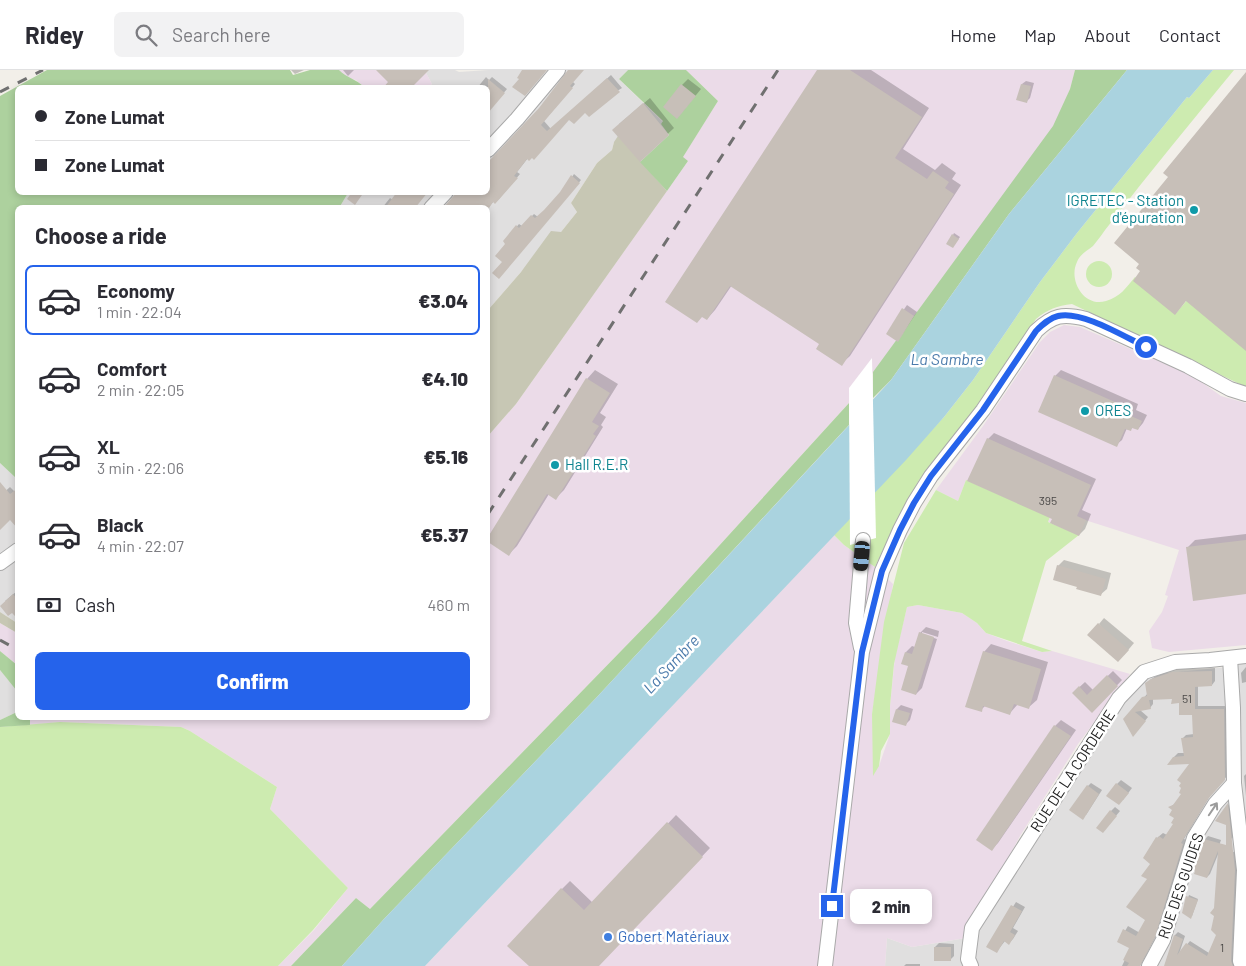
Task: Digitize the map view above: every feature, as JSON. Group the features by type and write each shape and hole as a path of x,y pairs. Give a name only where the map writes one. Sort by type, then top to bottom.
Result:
{"street":[{"path":"490,148 558,70"},
{"path":"434,205 443,195"},
{"path":"825,966 862,652 882,571 900,530 931,476 983,410 1036,331 1045,322 1057,316 1070,315 1086,319 1188,366 1215,382 1246,394"},
{"path":"862,652 856,624 863,540"},
{"path":"0,563 15,552"},
{"name":"RUE DE LA CORDERIE","path":"971,966 968,959 972,928 1120,698 1144,672 1175,662 1246,656"},
{"path":"1230,658 1234,783 1244,870 1240,961 1242,966"},
{"name":"RUE DES GUIDES","path":"1149,966 1163,940 1194,838 1215,804 1234,783"}],"shaded area":[{"path":"339,70 428,70 426,73 432,84 362,85 356,80 347,78"},
{"path":"428,70 455,70 459,72 543,70 545,73 490,141 490,85 431,85 432,84 426,73"},
{"path":"558,70 628,70 619,79 663,122 661,124 670,135 640,162 614,142 612,150 597,163 571,203 577,212 561,232 521,272 490,308 490,205 441,205 450,195 490,195 490,156 512,134"},
{"path":"686,70 1075,70 1070,89 1054,126 858,393 657,614 370,909 356,898 291,966 278,966 314,930 348,888 270,809 277,787 181,727 60,722 30,725 30,720 490,720 490,434 516,404 688,161 682,158 718,101"},
{"path":"618,136 667,191 516,404 490,434 490,308 521,272 551,231 561,232 577,212 571,203 597,163 612,150"},
{"path":"347,195 433,195 425,205 341,205"},
{"path":"1064,325 1080,327 1193,376 1221,396 1246,403 1246,645 1169,652 1152,648 1149,631 1162,612 1168,596 1165,595 1179,550 1085,520 1079,535 1048,522 1050,517 966,480 958,501 936,490 983,426 1040,342 1050,332"},
{"path":"0,463 15,477 15,622 0,612"},
{"path":"834,535 844,545 878,569 893,584 872,714 879,766 890,734 890,706 895,657 907,607 918,605 962,613 977,623 986,633 1007,641 1042,652 1052,651 1130,674 1078,744 1020,836 966,938 912,947 887,938 885,966 425,966"},
{"path":"0,612 15,622 15,632 0,623"},
{"path":"0,623 15,632 15,663 0,651"},
{"path":"1246,663 1246,881 1243,966 1157,966 1180,910 1199,838 1227,797 1244,814 1237,665"},
{"path":"1227,667 1234,776 1218,795 1160,939 1145,966 975,966 973,957 979,928 1102,734 1135,687 1148,675"},
{"path":"0,670 15,688 15,713 0,720"},
{"path":"887,938 912,947 966,938 964,966 885,966"}],"green space":[{"path":"47,70 290,70 293,75 310,70 339,70 362,85 20,85"},
{"path":"628,70 686,70 718,101 683,157 688,161 667,191 640,162 669,135 661,124 663,121 619,79"},
{"path":"1075,70 1127,70 1009,214 891,380 873,398 873,372 1053,126 1070,89"},
{"path":"1213,70 1234,70 1155,166 1093,246 1080,257 1075,269 1075,277 1080,291 1091,300 1098,302 1106,301 1119,295 1135,277 1177,312 1188,299 1246,347 1246,387 1072,304 1053,308 1036,319 971,414 919,480 894,526 875,567 844,545 834,535 944,417 973,380 1040,282 1077,233 1187,97 1189,98"},
{"path":"15,88 15,195 347,195 341,205 15,205 15,477 0,463 0,96"},
{"path":"1099,261 1108,265 1112,274 1108,283 1099,287 1090,283 1086,274 1090,265"},
{"path":"849,403 849,425 597,697 384,919 342,966 291,966 356,898 370,909 657,614"},
{"path":"966,480 1050,517 1048,522 1079,535 1046,561 1022,641 1052,651 1042,652 986,633 977,623 962,613 918,605 907,607 894,664 890,706 890,734 881,751 879,766 873,776 872,714 884,622 904,543 936,490 958,501"},
{"path":"0,651 15,663 15,689 0,670"},
{"path":"15,713 15,720 30,720 30,725 0,727 0,720"},
{"path":"60,722 181,727 190,731 277,787 270,809 348,888 313,930 278,966 0,966 0,727"}],"water":[{"name":"La Sambre","path":"1127,70 1213,70 1189,98 1187,97 1077,233 1040,282 973,380 944,417 906,460 425,966 342,966 384,919 597,697 891,380 1009,214"}],"pier":[{"path":"872,358 876,538 850,545 849,388"}],"building":[{"path":"376,70 429,70 414,85 386,85 388,82"},
{"path":"522,70 547,70 525,96 512,87 519,79 517,78"},
{"path":"568,70 584,70 570,86 573,88 541,125 547,131 607,78 620,92 589,117 585,113 574,124 569,120 534,160 532,158 529,161 527,159 514,176 518,178 495,204 493,202 490,206 446,205 454,195 490,195 490,160 539,108"},
{"path":"817,70 850,70 922,117 895,158 927,179 933,171 949,182 945,188 954,194 842,366 816,349 819,344 730,286 707,320 702,317 697,323 665,302"},
{"name":"IGRETEC - Station d'épuration","path":"1246,72 1246,351 1186,301 1175,315 1133,281 1140,271 1136,268 1139,264 1114,243 1168,177 1163,173"},
{"path":"488,79 505,93 490,111 490,85 488,85"},
{"path":"681,84 696,96 677,119 663,107"},
{"path":"1021,84 1031,86 1027,103 1016,100"},
{"path":"643,103 669,135 640,162 612,130"},
{"path":"571,175 580,183 499,279 492,273 502,262 495,256 505,244 503,241 516,225 519,228 531,215 535,218 544,210 560,192"},
{"path":"350,195 362,195 355,205 347,199"},
{"path":"395,195 426,195 417,205 387,205"},
{"path":"952,234 959,239 953,248 946,244"},
{"path":"902,308 914,316 898,342 886,334"},
{"name":"ORES","path":"1054,375 1133,410 1131,416 1142,421 1138,430 1132,428 1131,431 1125,429 1117,447 1038,412"},
{"name":"Hall R.E.R","path":"586,378 610,393 592,422 599,426 593,434 596,436 556,500 547,494 509,556 490,543 490,534"},
{"path":"987,438 1091,485 1077,516 1086,520 1079,536 1050,523 1052,519 967,481"},
{"path":"0,482 10,494 15,490 15,526 10,520 0,530"},
{"path":"1246,540 1246,594 1193,601 1186,547"},
{"path":"1057,565 1106,579 1101,596 1053,580"},
{"path":"13,594 15,596 15,616 12,613 8,616 0,606"},
{"path":"1098,623 1129,650 1118,662 1087,635"},
{"path":"919,632 934,637 916,695 901,690 908,666 901,664 905,652 912,654"},
{"path":"983,651 1041,669 1029,709 1014,704 1010,715 983,706 982,712 965,707"},
{"path":"1212,671 1212,686 1195,687 1195,709 1224,709 1225,780 1208,799 1181,843 1183,844 1155,937 1140,966 1127,966 1129,963 1123,960 1129,948 1117,942 1123,929 1136,936 1145,920 1126,907 1147,879 1141,876 1150,864 1143,858 1156,837 1158,838 1159,836 1163,839 1173,824 1171,823 1174,818 1169,815 1172,810 1168,807 1173,805 1181,794 1179,793 1181,788 1179,786 1181,783 1177,780 1189,764 1167,765 1173,757 1184,756 1181,738 1193,737 1192,715 1179,715 1179,703 1171,704 1172,699 1149,700 1151,709 1135,712 1146,721 1133,737 1123,719 1142,697 1147,696 1145,683 1151,679 1172,672"},
{"path":"1107,675 1118,686 1092,713 1072,693 1079,686 1087,695"},
{"path":"896,709 910,713 906,726 892,722"},
{"path":"1054,725 1071,736 992,851 976,840"},
{"path":"1116,783 1129,793 1119,805 1106,796"},
{"path":"1087,785 1099,794 1083,820 1069,810"},
{"path":"1228,803 1235,870 1231,961 1233,966 1164,966 1174,935 1183,939 1177,955 1186,943 1207,956 1216,935 1211,930 1214,916 1210,913 1214,908 1218,851 1207,878 1194,874 1195,871 1193,870 1204,839 1226,845 1226,825 1215,821"},
{"path":"1110,810 1117,816 1103,833 1096,828"},
{"path":"667,822 703,857 599,966 529,966 507,946 561,888 584,910"},
{"path":"1186,896 1198,900 1191,919 1182,913"},
{"path":"1011,905 1022,911 1010,932 1015,935 1009,945 1004,941 997,953 986,947"},
{"path":"934,947 951,947 951,961 934,961"}],"railway":[{"path":"0,92 43,70"},
{"path":"490,511 778,70"},
{"path":"0,640 15,648"}],"place":[{"name":"IGRETEC - Station d'épuration","path":"1194,210"},
{"name":"ORES","path":"1085,411"},
{"name":"Hall R.E.R","path":"555,465"},
{"name":"Gobert Matériaux","path":"608,937"}],"route":[{"path":"832,906 862,652 882,571 914,503 931,476 983,410 1036,331 1045,322 1057,316 1070,315 1086,319 1146,347"}]}
